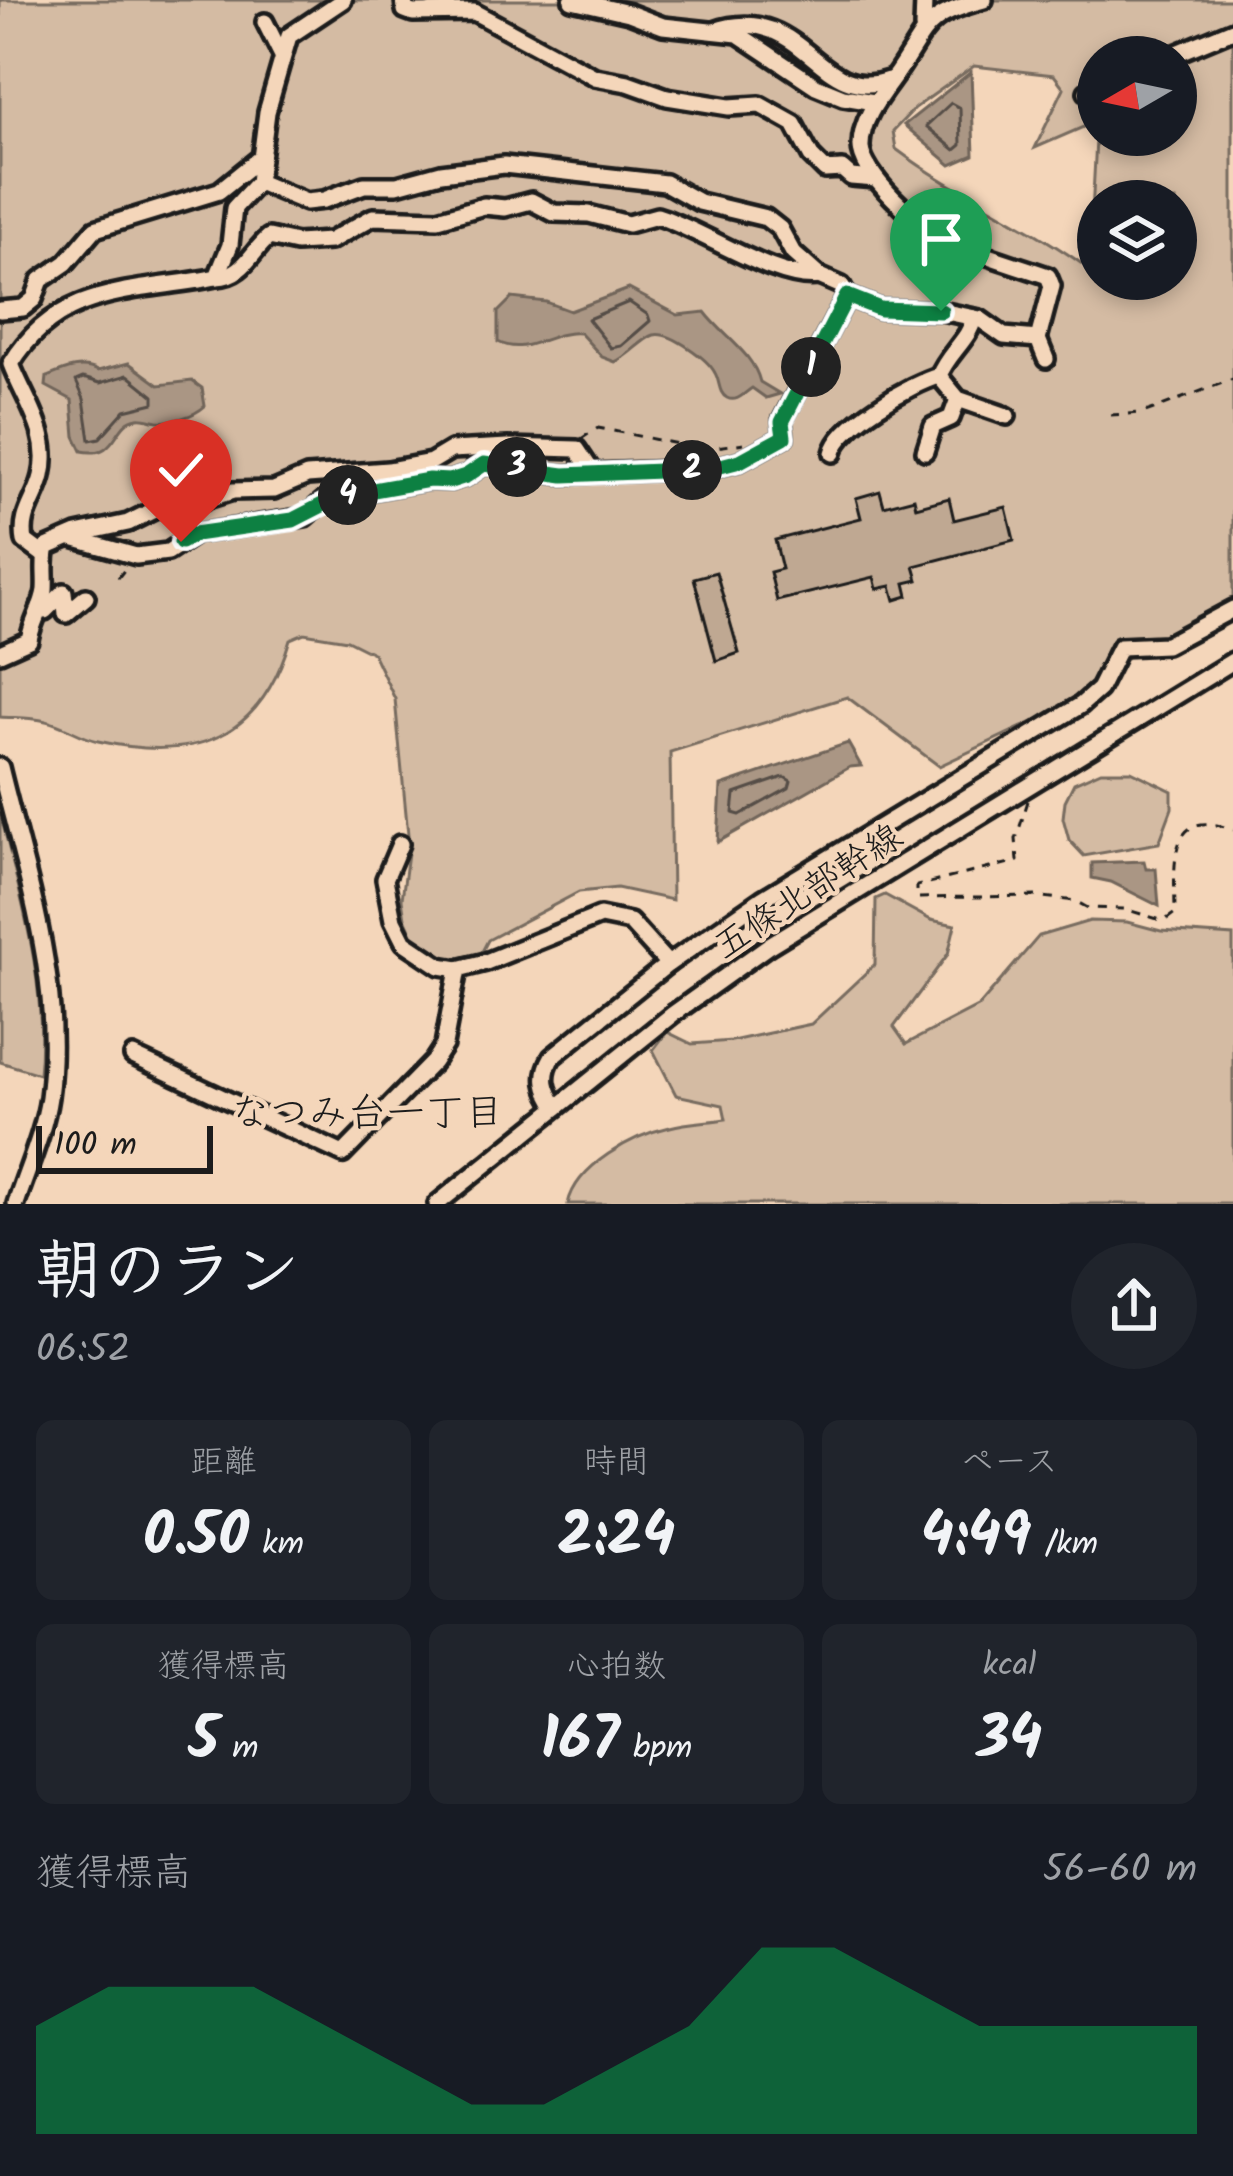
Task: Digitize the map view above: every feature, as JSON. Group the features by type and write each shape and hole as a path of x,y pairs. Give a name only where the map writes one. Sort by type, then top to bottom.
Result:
{"street":[{"path":"217,277 226,261 235,208 258,182 267,112 289,36 343,0"},
{"path":"404,0 405,10 413,13 474,12 595,77 709,104 760,105 794,124 811,156 825,170 842,169 850,177 876,179"},
{"path":"572,0 642,13 662,26 738,34 816,86 874,102"},
{"path":"923,28 924,0"},
{"path":"984,0 955,3 923,28 874,102 860,142 864,163 876,179 941,237 1048,276 1052,286 1038,338 1046,359"},
{"path":"714,31 753,15 775,19 818,58 862,83 872,85 892,78"},
{"path":"266,22 282,56"},
{"path":"1197,45 1233,30"},
{"path":"0,310 23,308 34,299 41,280 66,263 94,229 219,191 261,158"},
{"path":"258,182 306,202 364,185 397,185 441,173 504,165 665,183 699,202 766,218 780,229 793,253 819,276"},
{"path":"10,364 41,323 89,300 142,285 226,277 251,261 269,237 296,243 329,241 373,218 415,221 531,201 554,213 589,214 628,224 657,216 802,279 833,279 847,296 880,309 941,311 974,318 1004,336 1038,338"},
{"path":"69,538 136,556 168,552 195,534 305,517 322,502 340,496 466,476 484,464 564,475 709,469 740,461 784,437 782,422 847,296"},
{"path":"939,376 972,329 974,318"},
{"path":"0,348 41,426 43,472 23,515 23,528 25,541 45,556"},
{"path":"939,376 958,398 1007,416"},
{"path":"833,452 846,430 909,386 939,376"},
{"path":"926,451 933,427 951,418 958,398"},
{"path":"0,653 24,644 44,595 47,548 128,523 158,508 184,506 217,494 274,490 307,476 362,474 431,462 451,450 577,449 593,473"},
{"path":"39,607 46,610 64,592 65,614 86,597"},
{"path":"557,1107 544,1082 552,1057 668,964 761,899 1081,706 1100,689 1120,647 1166,645 1233,609"},
{"name":"五條北部幹線","path":"437,1204 673,1014 768,946 1233,661"},
{"path":"0,767 51,995 49,1101 16,1204"},
{"path":"400,844 385,879 396,931 427,959 458,969 486,962 599,916 630,922 668,964"},
{"path":"133,1056 343,1154 444,1045 458,969"}],"path":[{"path":"1110,416 1144,413 1233,380"},
{"path":"577,449 583,436 598,428 703,449 747,442 763,448"},
{"path":"1034,782 1016,839 1018,860 917,886 917,898 1036,896 1075,901 1088,908 1125,909 1165,921 1175,913 1175,850 1180,838 1191,826 1233,830"}],"shaded area":[{"path":"0,0 1233,0 1233,611 1183,640 1111,654 1107,673 1075,702 939,766 847,697 670,752 672,900 617,888 579,892 488,940 477,961 458,963 438,958 415,941 405,918 402,899 409,845 395,699 373,653 347,640 304,633 290,639 262,700 220,736 194,745 133,747 91,739 41,720 0,717","holes":["1077,36 1197,36 1197,156 1095,156 1094,180 1197,180 1197,300 1077,300 1077,261 896,149 893,131 915,108 974,66 1054,75 1064,88 1035,148 1077,130"]},
{"path":"1101,771 1131,771 1172,791 1172,808 1159,843 1084,856 1069,840 1063,818 1065,801 1074,783"},
{"path":"0,812 36,975 39,1074 0,1062"},
{"path":"885,895 931,920 955,925 948,954 894,1027 906,1044 979,1006 1039,936 1090,921 1233,936 1233,1204 568,1204 582,1177 624,1145 670,1127 726,1119 723,1105 676,1095 653,1050 667,1032 692,1044 732,1041 811,1024 875,964 876,899"}],"water":[{"path":"971,72 974,155 951,165 904,125"},
{"path":"629,289 678,315 705,312 744,353 760,382 780,394 766,398 752,388 737,398 727,398 705,361 661,335 649,337 615,362 602,357 580,333 529,345 498,342 498,312 512,298 570,311"},
{"path":"129,363 159,385 192,381 202,388 205,406 176,420 130,421 103,450 82,451 75,436 72,400 46,386 47,377 72,368 98,371"},
{"path":"848,743 861,766 850,767 718,842 721,786"},
{"path":"1144,861 1146,869 1156,869 1159,906 1111,882 1092,878 1092,863"}],"building":[{"path":"880,491 884,506 914,498 916,507 949,498 954,520 1006,507 1014,540 914,566 918,580 905,583 908,596 895,600 891,586 877,589 874,577 777,601 770,572 782,569 775,540 861,518 856,498"},
{"path":"716,572 739,653 716,661 694,578"}],"district":[{"name":"なつみ台一丁目","path":"367,1111"}],"route":[{"path":"181,542 195,534 305,517 322,502 340,496 429,480 450,481 484,464 564,475 709,469 740,461 784,437 782,422 847,296 880,309 941,311"}]}
